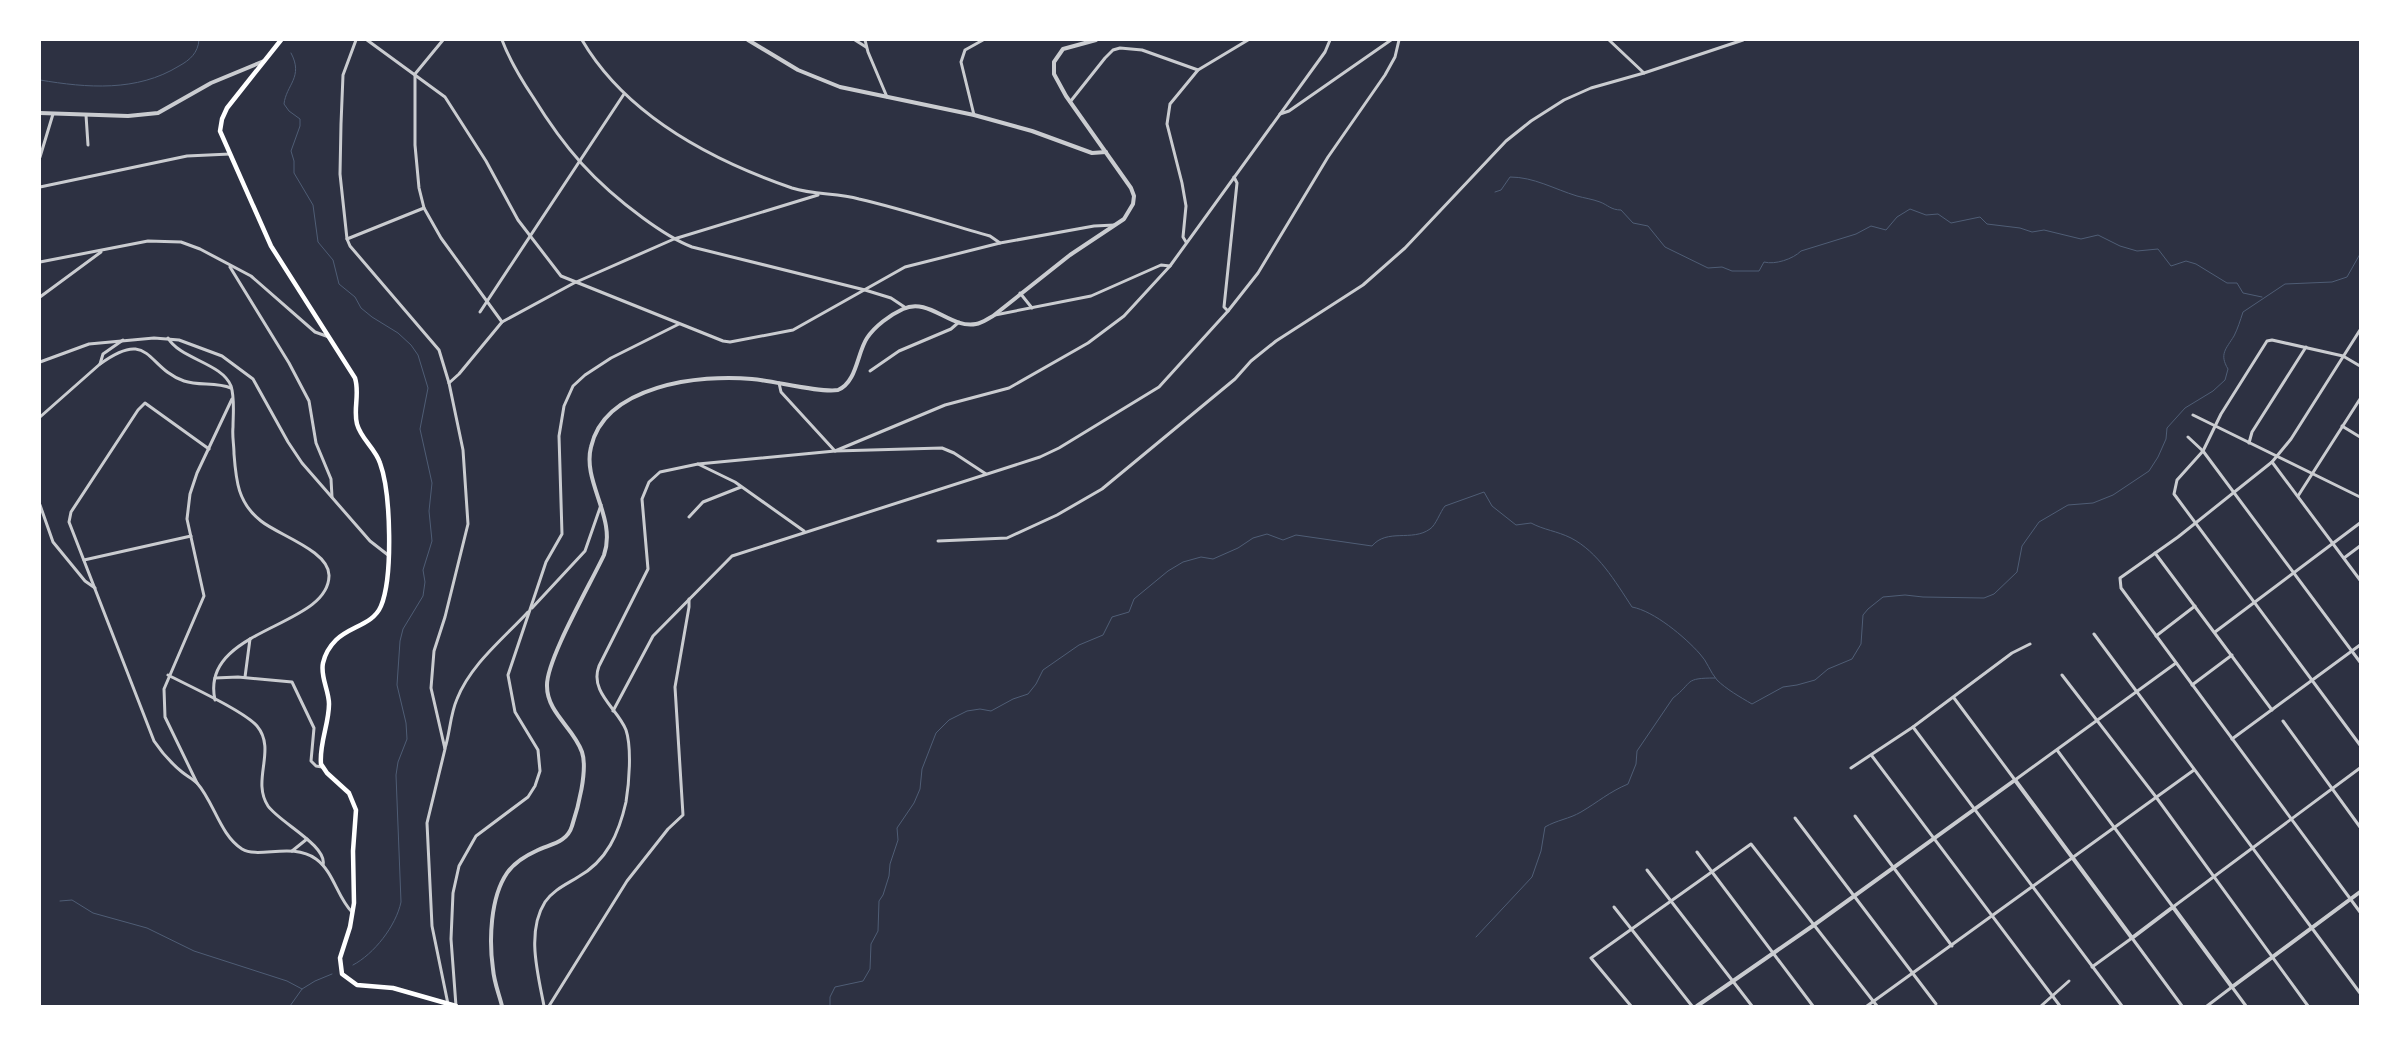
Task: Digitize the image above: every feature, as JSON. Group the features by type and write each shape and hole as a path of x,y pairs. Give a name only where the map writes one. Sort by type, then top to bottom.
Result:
{"main road":[{"path":"282,40 231,102 223,116 220,131 274,253 355,378 357,388 357,424 376,454 382,468 389,516 385,588 379,610 369,620 339,637 330,647 324,660 322,673 329,704 321,757 322,767 349,793 355,805 353,912 340,961 341,972 347,980 359,986 396,988 456,1006"}],"street":[{"path":"356,40 343,75 340,124 340,174 347,239 350,246 436,345 443,359 463,450 468,515 466,534 445,617 435,646 433,660 432,692 445,749"},
{"path":"367,40 438,90 448,101 486,161 529,236 561,276 574,283 678,324 730,342 777,335 793,330 905,267 1000,242 1094,226 1115,225"},
{"path":"443,40 416,74 415,145 424,208 441,238 502,322"},
{"path":"502,40 518,73 546,119 593,178 624,205 674,239 692,247 865,290 891,298 906,308 924,308 959,322 974,324 993,316 1091,296 1161,265 1170,266"},
{"path":"582,40 597,64 624,94 676,133 710,152 793,188 819,194 858,198 990,236 1000,242"},
{"path":"748,40 786,64 818,80 846,89 974,115 1032,132 1092,153 1106,152"},
{"path":"855,40 866,48"},
{"path":"865,40 866,48 888,98"},
{"path":"974,115 961,62 966,50 983,40"},
{"path":"993,316 1070,254 1115,225 1130,212 1134,196 1128,184 1070,102 1055,78 1053,70 1056,58 1066,47 1096,40"},
{"path":"1186,243 1184,237 1186,206 1167,124 1170,104 1198,70 1248,40"},
{"path":"834,451 945,405 1009,388 1088,343 1124,316 1170,266 1325,52 1330,40"},
{"path":"1279,114 1289,111 1391,40"},
{"path":"613,711 650,640 732,556 805,531 1050,454 1154,391 1169,378 1228,311 1258,273 1328,157 1385,75 1395,57 1399,40"},
{"path":"1609,40 1644,74"},
{"path":"938,541 1007,538 1057,515 1102,489 1235,379 1251,361 1276,341 1363,285 1434,219 1506,141 1564,100 1591,88 1644,74 1743,40"},
{"path":"1070,102 1107,55 1118,48 1126,47 1142,50 1198,70"},
{"path":"40,113 146,115 161,112 207,84 266,60"},
{"path":"480,312 624,94"},
{"path":"40,158 53,114"},
{"path":"86,115 88,145"},
{"path":"40,187 187,156 231,154"},
{"path":"1228,311 1224,307 1237,183 1234,177"},
{"path":"448,383 459,374 502,322 574,283 674,239 819,194"},
{"path":"347,239 424,208"},
{"path":"40,262 148,241 175,241 200,249 257,280 314,332 329,337"},
{"path":"40,297 103,250"},
{"path":"230,266 289,363 309,401 316,443 332,479 332,498"},
{"path":"1020,293 1032,308"},
{"path":"502,1006 494,976 491,954 494,911 499,888 508,872 517,862 566,837 572,826 582,778 582,753 550,701 547,683 552,662 606,550 607,532 591,469 591,445 608,416 623,402 663,387 698,380 738,378 779,382 834,391 842,389 849,381 870,333 906,308"},
{"path":"870,371 899,351 952,329 959,322"},
{"path":"456,1006 451,931 453,893 459,866 476,836 528,797 535,786 540,771 538,750 517,716 508,684 509,671 546,562 562,534 560,428 569,394 576,382 596,367 678,324"},
{"path":"2360,330 2291,439 2277,457 2155,553 2120,578 2120,588 2360,912"},
{"path":"168,338 176,348 218,372 229,382 232,399 236,482 239,496 260,521 319,556 326,564 329,575 325,591 315,603 250,639 227,657 216,678 215,700"},
{"path":"40,362 83,346 123,340 168,338 196,345 222,356 250,376 296,455 370,541 388,555"},
{"path":"100,364 103,354 123,340"},
{"path":"2360,366 2343,356 2272,340 2263,346 2214,426 2203,450 2177,480 2173,490 2174,494 2360,745"},
{"path":"2249,442 2252,432 2306,347"},
{"path":"40,417 100,364 122,351 139,349 184,381 224,385 231,388"},
{"path":"779,382 781,392 834,451"},
{"path":"232,399 197,473 190,494 187,515 204,596 168,675 164,689 165,717 197,783 230,836 242,849 253,853 292,851 311,856 323,865 346,906 353,912"},
{"path":"2298,496 2360,399"},
{"path":"197,783 166,757 151,737 69,522 70,514 138,410 145,403 209,449"},
{"path":"2193,415 2360,497"},
{"path":"2342,426 2360,437"},
{"path":"2188,437 2203,450 2360,662"},
{"path":"544,1006 536,956 536,931 543,906 552,893 592,869 600,860 616,835 624,808 628,785 628,740 624,726 600,688 597,670 648,569 643,495 649,482 660,472 698,464 834,451 942,448 954,453 987,474"},
{"path":"2272,462 2360,580"},
{"path":"698,464 742,486 805,531"},
{"path":"690,518 703,502 742,486"},
{"path":"40,505 53,542 85,581 95,588"},
{"path":"448,1004 432,926 427,839 428,814 454,705 461,690 483,658 588,547 601,505"},
{"path":"2215,632 2360,523"},
{"path":"84,560 191,536"},
{"path":"2344,558 2360,546"},
{"path":"2155,553 2272,710"},
{"path":"549,1006 627,882 668,829 683,815 675,687 690,607 689,599"},
{"path":"2156,636 2195,606"},
{"path":"2094,634 2194,770 2254,847 2360,993"},
{"path":"245,677 250,639"},
{"path":"1851,768 1872,756 1954,698 2012,653 2030,644"},
{"path":"2232,739 2360,646"},
{"path":"2192,685 2232,656"},
{"path":"1697,1006 1894,868 2176,663"},
{"path":"168,675 248,718 259,729 266,744 261,782 265,800 275,814 307,839 323,856 323,865"},
{"path":"2062,675 2156,797 2274,956 2308,1006"},
{"path":"216,678 245,677 287,680 294,684 314,728 311,761 316,766 322,767"},
{"path":"1954,698 2182,1006"},
{"path":"2283,721 2360,827"},
{"path":"1913,727 2122,1006"},
{"path":"2057,750 2246,1006"},
{"path":"1872,756 2060,1006"},
{"path":"2092,967 2360,768"},
{"path":"1867,1006 2194,770"},
{"path":"1855,816 1952,946"},
{"path":"1795,818 1936,1004"},
{"path":"292,851 307,839"},
{"path":"1631,1006 1591,958 1671,899 1713,872 1751,844 1877,1006"},
{"path":"1697,852 1813,1006"},
{"path":"1647,870 1752,1006"},
{"path":"2207,1006 2360,892"},
{"path":"1614,907 1692,1006"},
{"path":"2041,1006 2069,981"}],"waterway":[{"path":"40,80 94,86 129,84 146,80 163,74 187,61 193,56 199,40"},
{"path":"291,53 296,68 284,104 289,111 300,119 300,126 291,151 294,161 294,173 313,205 318,242 333,260 339,284 355,297 361,308 398,333 411,345 418,355 428,388 420,429 432,483 429,511 432,541 423,570 425,582 423,596 403,629 400,641 397,685 406,723 407,739 398,762 396,775 401,902 394,920 383,938 369,954 353,965"},
{"path":"1495,192 1501,190 1510,177 1536,181 1600,202 1621,210 1633,223 1648,226 1665,247 1708,268 1722,267 1732,271 1759,271 1764,262 1784,261 1801,251 1856,234 1871,226 1886,230 1897,217 1910,209 1926,215 1938,214 1951,223 1980,217 1987,224 2020,228 2032,232 2044,230 2081,239 2098,235 2120,246 2137,251 2158,249 2171,266 2186,261 2196,264 2227,283 2237,283 2243,293 2262,297"},
{"path":"830,1006 830,997 835,987 863,981 870,969 871,944 878,931 879,901 889,876 890,864 898,840 897,828 914,803 920,789 922,769 936,733 949,720 967,711 980,709 991,711 1013,699 1028,694 1043,670 1079,645 1103,635 1112,617 1129,612 1134,599 1168,571 1183,562 1201,557 1213,559 1238,548 1253,538 1267,534 1283,540 1296,535 1372,546 1378,541 1392,536 1423,533 1432,527 1445,506 1484,492 1492,506 1516,525 1531,523 1571,538 1590,551 1605,568 1632,607 1641,609 1659,619 1678,633 1694,647 1717,680 1752,704 1783,687 1815,680 1828,669 1852,659 1861,644 1863,615 1883,597 1905,595 1984,598 1994,594 2017,572 2022,546 2039,522 2068,505 2093,503 2113,495 2149,471 2166,439 2167,428 2185,408 2213,391 2225,380 2228,369 2225,364 2224,355 2243,312 2285,284 2332,282 2347,277 2360,254"},
{"path":"1476,937 1532,877 1541,851 1545,827 1576,814 1628,784 1636,764 1637,751 1673,698 1693,680 1715,678"},
{"path":"60,901 72,900 93,913 147,928 194,951 287,981 302,989"},
{"path":"290,1006 302,989 332,974"}]}
